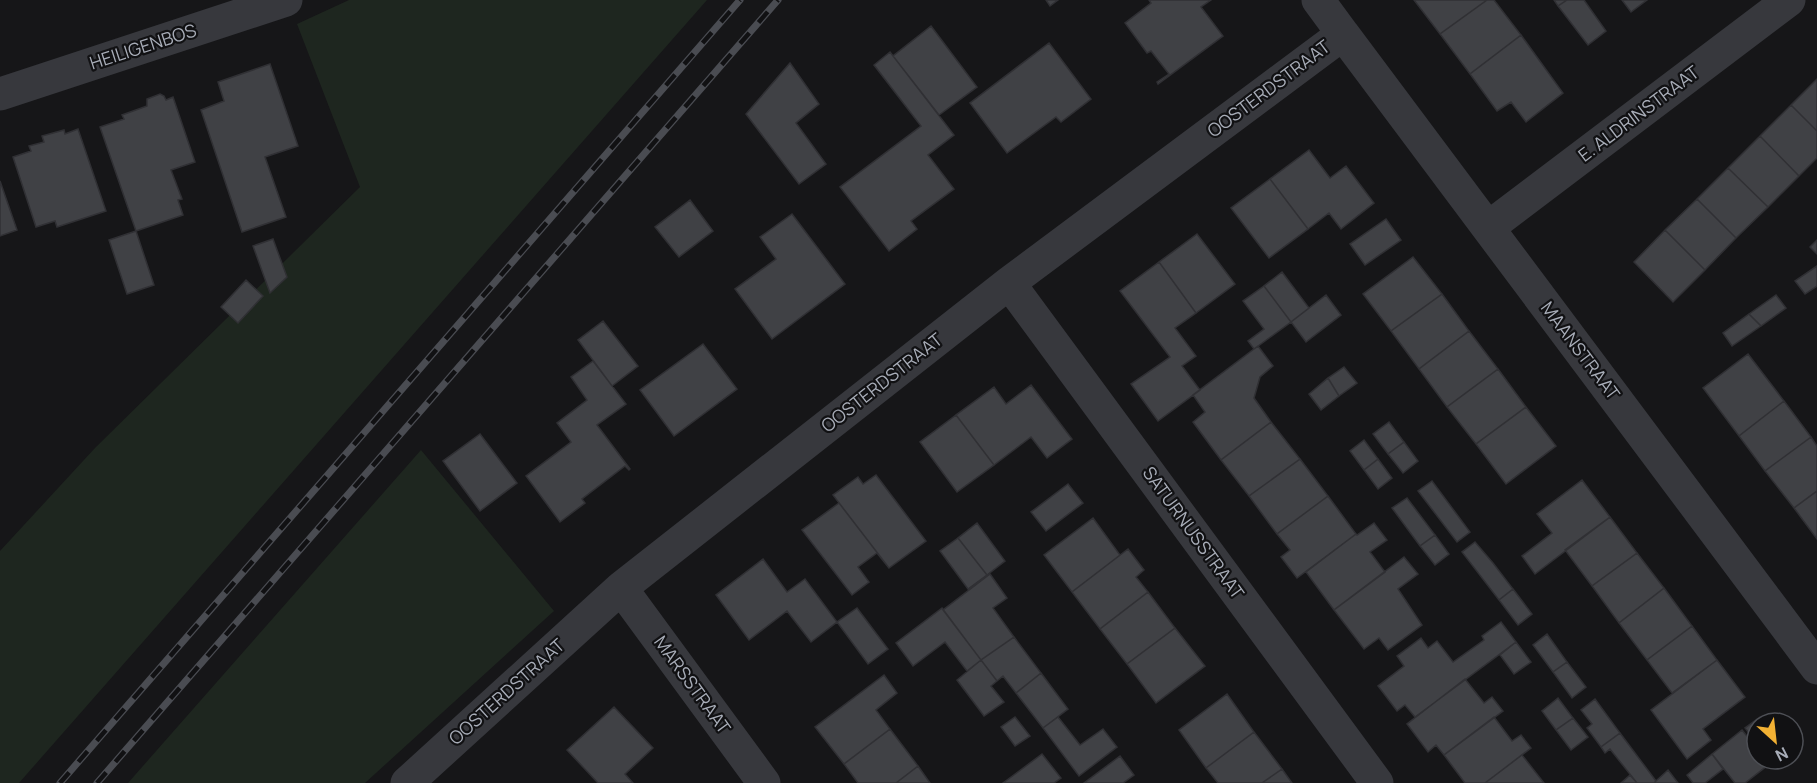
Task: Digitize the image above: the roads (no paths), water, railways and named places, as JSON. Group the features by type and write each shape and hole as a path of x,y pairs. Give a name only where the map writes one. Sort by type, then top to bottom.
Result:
{"street":[{"name":"HEILIGENBOS","path":"0,94 286,0"},
{"name":"OOSTERDSTRAAT","path":"407,783 621,588 1009,283 1343,34 1318,0"},
{"name":"E. ALDRINSTRAAT","path":"1489,227 1789,0"},
{"name":"MAANSTRAAT","path":"1343,34 1817,668"},
{"name":"SATURNUSSTRAAT","path":"1009,283 1377,783"},
{"name":"MARSSTRAAT","path":"621,588 764,783"}],"railway":[{"path":"60,783 740,0"},
{"path":"97,783 778,0"}]}
